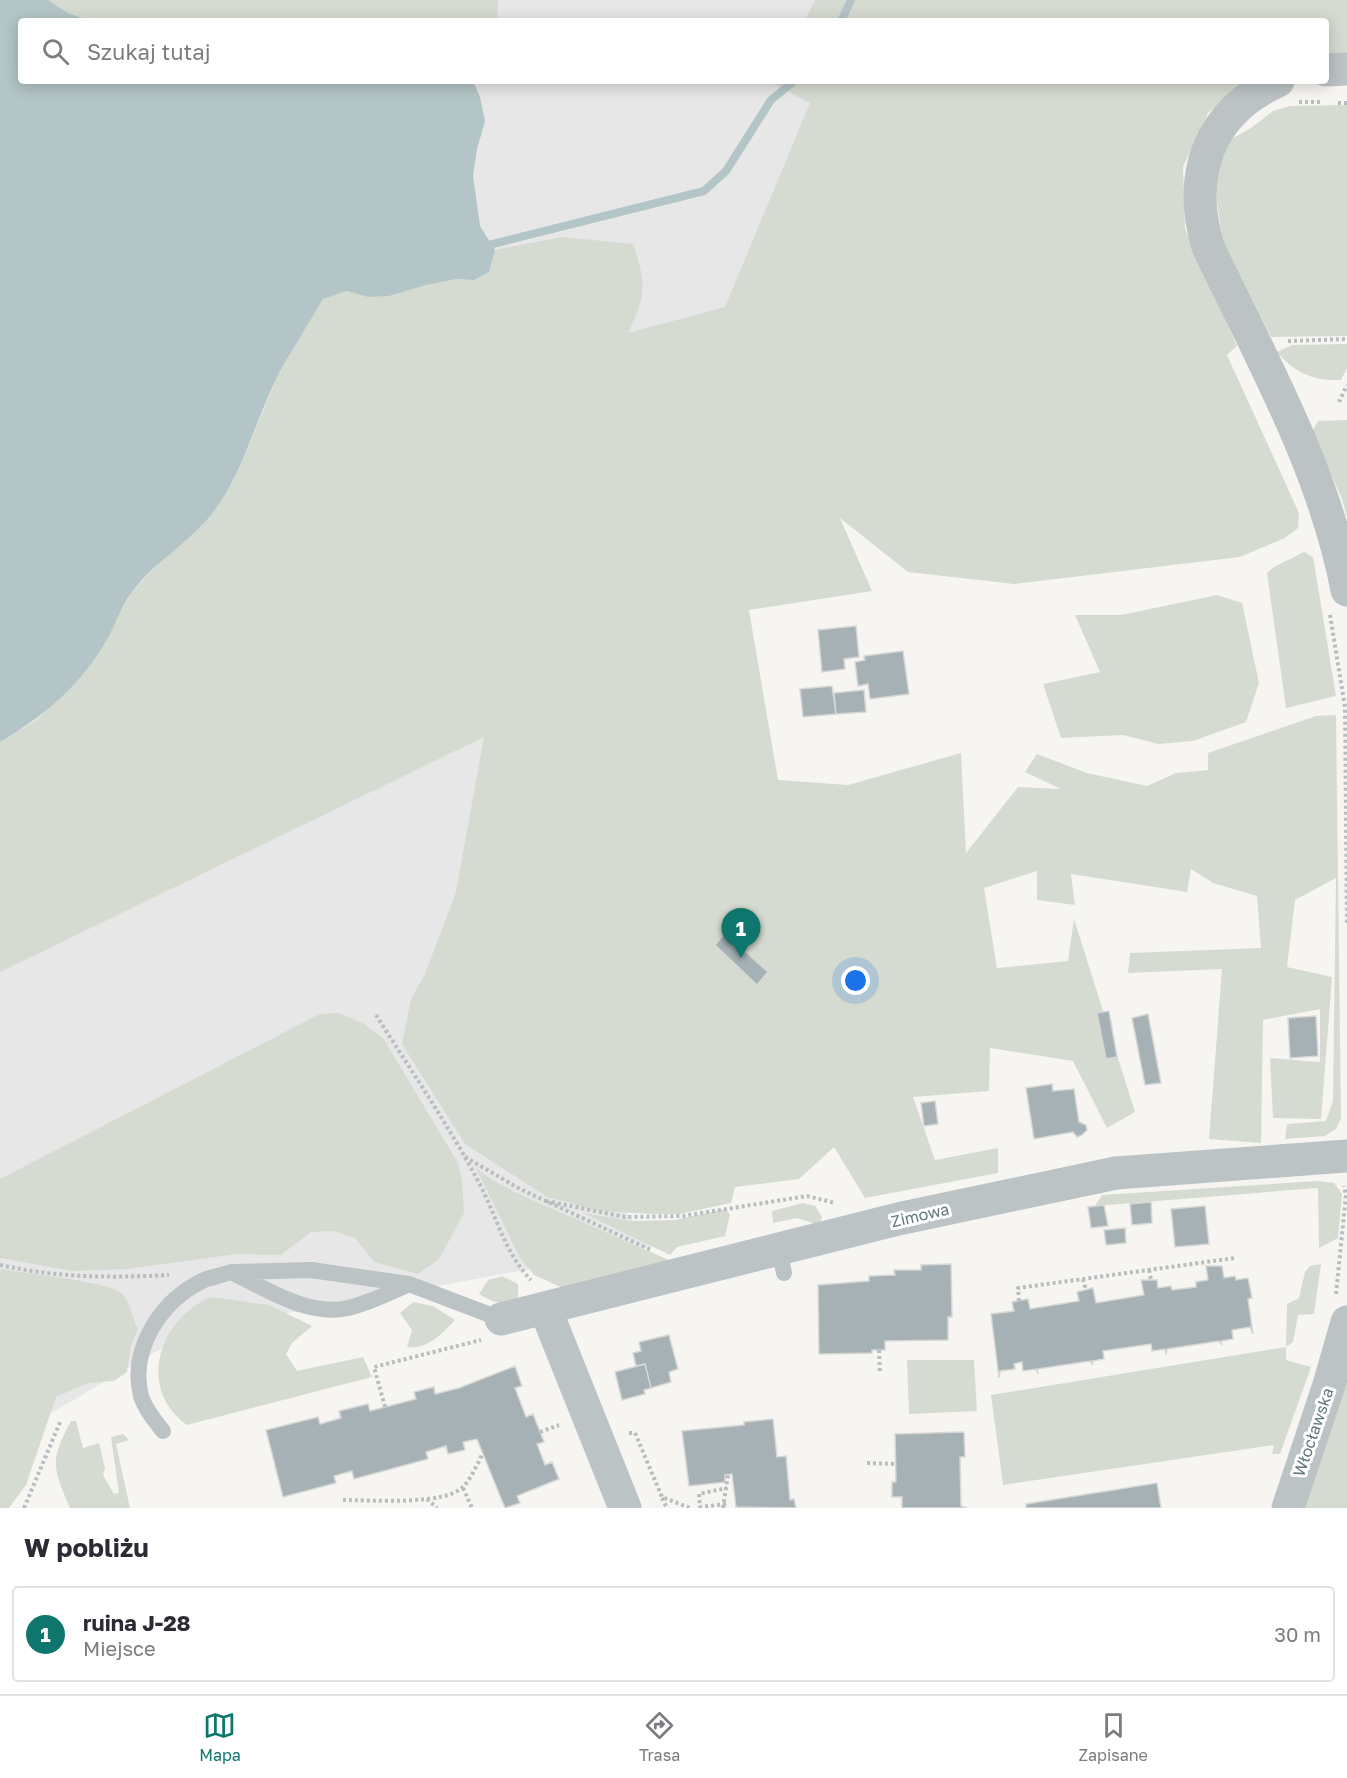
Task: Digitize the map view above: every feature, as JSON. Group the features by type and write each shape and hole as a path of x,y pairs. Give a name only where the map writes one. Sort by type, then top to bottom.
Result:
{"street":[{"path":"1329,70 1347,69"},
{"path":"1271,84 1238,105 1219,128 1206,153 1200,175 1198,202 1208,247 1317,481 1331,524 1347,590"},
{"name":"Zimowa","path":"495,1328 545,1308 782,1261 898,1219 1116,1173 1343,1167"},
{"path":"545,1308 625,1508"},
{"name":"Włocławska","path":"1288,1508 1329,1385 1341,1311"}],"lane":[{"path":"163,1431 142,1399 139,1383 141,1360 151,1326 165,1309 204,1280 231,1272 311,1270 409,1284 495,1328"},
{"path":"231,1272 302,1305 320,1310 356,1306 409,1284"}],"path":[{"path":"1340,402 1347,385"},
{"path":"376,1015 464,1156 479,1182 509,1252 530,1280"},
{"path":"464,1156 546,1201 653,1250"},
{"path":"1341,1311 1346,1195 1343,1167"},
{"path":"546,1201 625,1217 683,1216 737,1205 807,1196 832,1201 842,1209"},
{"path":"1019,1301 1018,1288 1214,1263 1234,1258"},
{"path":"0,1265 43,1275 99,1279 176,1275"},
{"path":"1149,1270 1151,1280"},
{"path":"1083,1279 1086,1290"},
{"path":"385,1407 374,1367 495,1328"},
{"path":"879,1350 880,1373"},
{"path":"24,1508 61,1420"},
{"path":"540,1432 570,1421"},
{"path":"626,1433 635,1433 667,1508"},
{"path":"343,1500 427,1499 463,1488 483,1453"},
{"path":"867,1464 896,1464"},
{"path":"727,1488 699,1494 700,1507 724,1506 727,1488 728,1475"},
{"path":"463,1488 472,1508"},
{"path":"662,1497 690,1508"},
{"path":"427,1499 437,1508"}],"shaded area":[{"path":"0,0 1174,0 1169,18 18,18 18,84 1146,84 518,721 516,1056 651,1247 191,1331 0,1443"},
{"path":"0,0 48,0 68,13 82,18 18,18 18,84 474,84 480,97 485,121 477,149 473,176 480,226 495,250 489,272 474,280 457,279 389,296 368,297 347,291 323,299 279,373 238,470 211,515 153,569 132,592 102,648 69,689 30,723 0,742"},
{"path":"48,0 498,0 497,18 82,18 68,13"},
{"path":"815,0 1347,0 1347,54 1329,56 1329,18 806,18"},
{"path":"775,84 1242,84 1208,113 1183,167 1185,229 1237,346 1227,355 1299,513 1298,528 1285,538 1240,557 1014,584 908,572 840,518 872,591 749,610 778,780 848,785 961,753 966,853 1018,787 1061,789 1025,772 1037,754 1087,773 1147,786 1176,773 1208,770 1208,753 1316,716 1336,715 1341,1118 1336,1129 1325,1136 1285,1139 1287,1124 1326,1121 1333,1101 1336,878 1295,900 1287,967 1332,977 1321,1119 1273,1118 1270,1058 1320,1062 1320,1009 1263,1020 1261,1143 1209,1139 1222,969 1128,973 1130,953 1261,948 1257,896 1213,883 1191,869 1187,892 1071,874 1075,905 1037,900 1037,871 984,888 997,968 1068,961 1074,919 1135,1112 1107,1128 1073,1061 990,1048 989,1091 913,1097 935,1160 998,1148 998,1173 865,1198 834,1147 799,1179 735,1187 731,1203 680,1214 600,1211 547,1197 465,1144 402,1044 411,999 425,974 456,892 484,737 0,972 0,742 37,720 104,645 116,618 133,591 245,455 279,373 323,299 347,291 368,297 389,296 457,279 474,280 489,272 495,250 562,237 633,244 641,270 642,290 638,309 628,333 725,307 810,103"},
{"path":"1347,105 1347,336 1271,337 1222,240 1215,186 1221,158 1231,139 1251,128 1273,111 1290,106"},
{"path":"1347,344 1347,368 1341,380 1322,379 1305,374 1277,352 1292,345"},
{"path":"1347,420 1347,517 1342,499 1312,432 1318,421"},
{"path":"1304,552 1313,557 1336,696 1286,708 1267,573"},
{"path":"1217,595 1242,603 1259,683 1246,722 1193,741 1158,744 1123,735 1061,738 1043,684 1100,672 1075,615 1121,615"},
{"path":"339,1013 364,1024 383,1038 458,1163 462,1181 464,1213 439,1259 418,1274 374,1262 355,1238 333,1231 311,1232 281,1255 237,1254 127,1269 72,1271 0,1258 0,1179 320,1014"},
{"path":"476,1168 492,1180 521,1195 671,1261 565,1289 534,1275 520,1258"},
{"path":"1317,1181 1334,1183 1342,1194 1338,1238 1319,1248 1318,1188 1095,1206 1102,1195"},
{"path":"803,1203 815,1206 822,1217 819,1225 797,1218 773,1223 772,1211"},
{"path":"726,1209 730,1215 725,1236 677,1247 670,1255 583,1213 631,1221 675,1220"},
{"path":"1321,1264 1314,1314 1298,1315 1293,1342 1286,1347 1287,1304 1299,1298 1305,1272 1310,1266"},
{"path":"0,1269 81,1281 111,1288 120,1292 126,1299 138,1329 131,1345 127,1372 114,1381 88,1383 56,1397 26,1485 9,1508 0,1508"},
{"path":"502,1276 518,1284 518,1300 498,1303 479,1294 488,1280"},
{"path":"211,1297 269,1305 312,1326 292,1343 286,1354 297,1371 363,1357 372,1377 187,1425 171,1410 162,1392 158,1374 160,1355 167,1337 178,1321 193,1307"},
{"path":"413,1302 433,1306 455,1320 428,1343 407,1347 412,1330 400,1313"},
{"path":"1286,1347 1286,1360 1311,1367 1280,1454 1272,1454 1274,1445 1003,1485 991,1395"},
{"path":"907,1360 974,1360 977,1411 909,1414"},
{"path":"1347,1375 1347,1508 1300,1508"},
{"path":"71,1421 76,1421 83,1448 99,1443 105,1468 103,1475 114,1494 119,1493 111,1437 123,1434 129,1440 116,1444 130,1508 70,1508 56,1464 59,1446"}],"building":[{"path":"856,626 859,657 844,659 845,669 822,672 818,630"},
{"path":"903,651 909,694 870,699 868,684 858,686 855,662 865,660 864,656"},
{"path":"832,686 836,714 803,717 800,689"},
{"path":"864,690 866,712 836,714 834,693"},
{"path":"725,933 768,972 757,985 715,945"},
{"path":"1109,1011 1117,1057 1106,1059 1097,1013"},
{"path":"1148,1014 1161,1083 1145,1085 1132,1018"},
{"path":"1316,1016 1318,1056 1290,1058 1288,1018"},
{"path":"1052,1084 1053,1091 1074,1089 1079,1122 1086,1125 1087,1130 1082,1135 1077,1137 1073,1132 1034,1139 1026,1088"},
{"path":"935,1101 938,1124 924,1126 921,1103"},
{"path":"1151,1202 1152,1223 1132,1225 1130,1204"},
{"path":"1104,1205 1108,1226 1091,1228 1088,1207"},
{"path":"1205,1206 1209,1244 1175,1247 1171,1209"},
{"path":"1125,1228 1126,1243 1106,1245 1104,1230"},
{"path":"951,1264 952,1317 948,1317 948,1340 885,1341 885,1350 872,1350 872,1353 819,1354 818,1285 869,1281 869,1276 895,1275 894,1270 921,1270 921,1265"},
{"path":"1206,1266 1222,1266 1224,1278 1235,1276 1236,1280 1248,1278 1252,1298 1248,1299 1253,1334 1250,1327 1232,1330 1233,1339 1221,1341 1222,1345 1219,1341 1167,1349 1166,1354 1165,1349 1152,1351 1151,1344 1103,1351 1104,1359 1092,1361 1093,1365 1090,1361 1037,1369 1038,1374 1036,1369 1023,1371 1022,1362 1014,1364 1015,1369 1000,1371 999,1378 991,1314 1014,1311 1012,1302 1028,1299 1030,1309 1079,1301 1077,1292 1093,1288 1096,1303 1144,1295 1141,1280 1157,1280 1158,1288 1171,1286 1172,1290 1196,1287 1196,1282 1208,1280"},
{"path":"669,1335 678,1369 669,1372 671,1382 651,1388 645,1364 636,1366 633,1353 641,1351 639,1342"},
{"path":"645,1364 651,1388 644,1390 645,1394 622,1400 615,1372"},
{"path":"515,1366 522,1386 515,1388 526,1417 533,1414 544,1442 537,1444 545,1465 552,1462 559,1479 517,1496 520,1503 505,1508 477,1439 463,1442 465,1450 448,1454 446,1446 426,1452 428,1459 354,1479 352,1471 334,1476 336,1483 283,1497 266,1430 318,1417 320,1424 341,1418 339,1411 368,1404 370,1411 416,1399 414,1392 434,1387 435,1394 459,1388"},
{"path":"773,1419 777,1457 786,1456 790,1500 794,1499 796,1508 736,1507 732,1474 725,1475 725,1482 689,1486 682,1431 744,1425 744,1422"},
{"path":"964,1432 965,1457 960,1457 961,1506 967,1508 902,1508 902,1497 892,1497 892,1482 896,1482 895,1434"},
{"path":"1157,1483 1161,1508 1026,1508 1026,1504"}],"waterway":[{"path":"842,18 851,0"},
{"path":"481,247 704,191 726,171 771,100 790,84"}],"place":[{"name":"ruina J-28","path":"741,958"}]}
